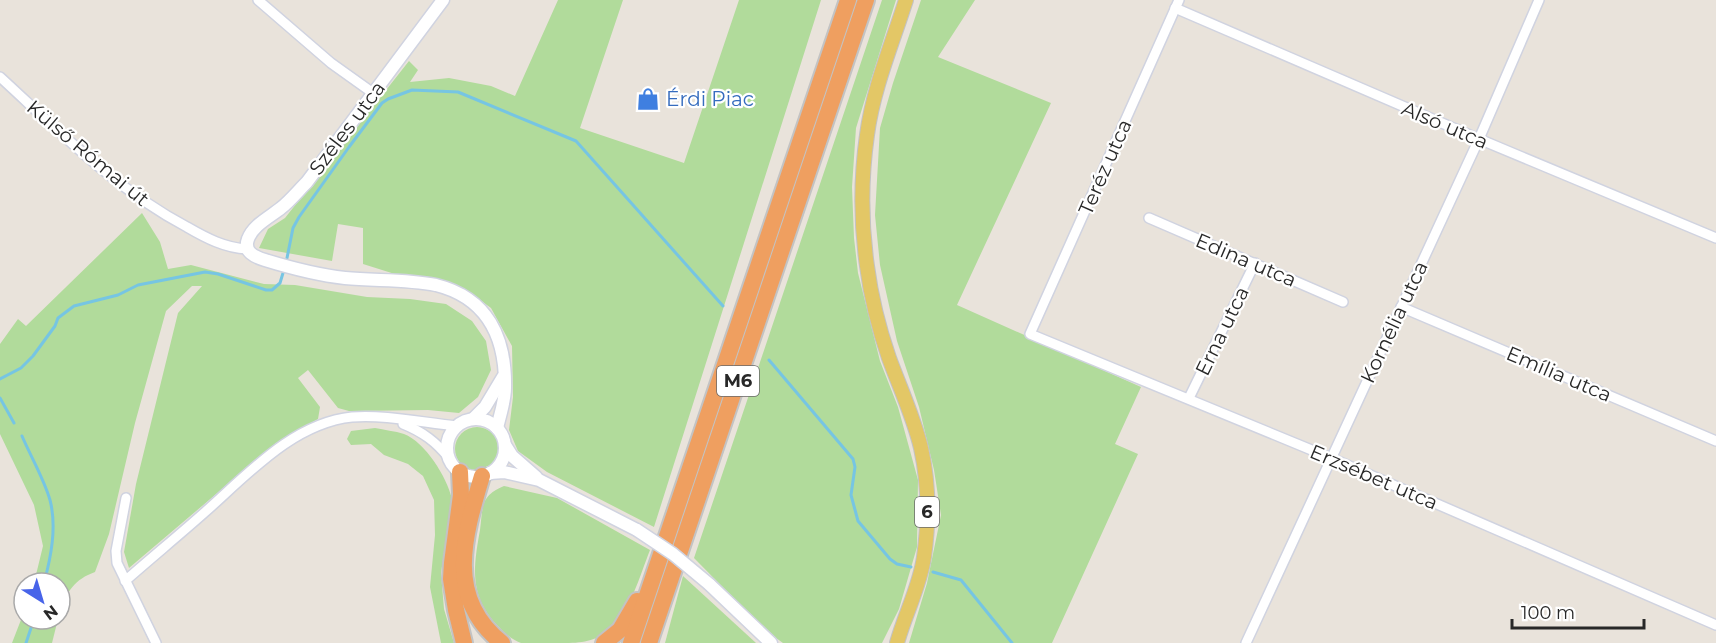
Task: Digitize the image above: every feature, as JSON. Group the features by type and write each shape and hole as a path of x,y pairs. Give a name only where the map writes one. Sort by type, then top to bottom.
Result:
{"highway":[{"name":"M6","path":"631,643 848,0"},
{"name":"M6","path":"649,643 866,0"},
{"path":"454,465 461,495 451,579 465,643"},
{"path":"486,475 474,502 465,543 464,578 473,610 484,626 502,643"},
{"path":"604,643 626,622 645,582 661,559"},
{"path":"658,643 673,573"}],"main road":[{"name":"6","path":"891,643 899,637 921,574 927,518 926,490 921,448 889,356 873,298 867,266 863,197 864,158 872,109 906,0"}],"street":[{"path":"258,0 331,63 373,93"},
{"name":"Széles utca","path":"247,249 247,240 252,232 282,207 306,182 443,0"},
{"name":"Kornélia utca","path":"1246,643 1479,139 1539,0"},
{"name":"Alsó utca","path":"1177,4 1479,139 1716,238"},
{"name":"Teréz utca","path":"1030,334 1177,4"},
{"name":"Külső Római út","path":"0,77 93,162 153,208 208,238 227,246 247,249"},
{"name":"Edina utca","path":"1149,218 1343,302"},
{"path":"247,249 257,257 303,270 343,278 422,283 462,295 483,312 496,332 504,361 505,388 497,428"},
{"name":"Erna utca","path":"1189,398 1255,263"},
{"name":"Emília utca","path":"1401,307 1716,441"},
{"name":"Erzsébet utca","path":"1030,334 1331,458 1716,625"},
{"path":"125,581 261,462 290,441 317,426 353,417 379,417 457,426 473,419 485,407 504,376"},
{"path":"392,419 418,430 436,442 454,465 474,477 504,472 539,480 637,530 674,554 709,584 767,641"},
{"path":"473,419 482,420 497,428 512,456 539,480"},
{"path":"454,465 448,441 457,426"},
{"path":"486,475 502,461 505,444"},
{"path":"126,498 116,550 117,563 156,643"}],"green space":[{"path":"558,0 623,0 580,128 684,163 739,0 821,0 654,527 547,472 518,451 509,430 513,397 512,346 491,308 465,289 435,279 398,275 363,264 363,228 338,224 332,261 259,248 268,229 285,218 409,61 418,70 410,82 449,78 491,86 515,96"},
{"path":"882,0 896,0 856,128 852,187 854,238 858,273 880,361 898,407 918,480 917,547 899,609 882,643 783,643 765,630 694,558"},
{"path":"921,0 975,0 938,57 1051,103 957,305 1141,387 1115,444 1138,454 1052,643 909,643 927,583 941,515 934,470 919,407 897,341 880,265 875,215 880,128"},
{"path":"142,213 160,242 168,269 191,265 264,284 295,285 367,297 410,299 446,304 472,321 486,341 491,370 478,397 459,413 428,410 349,411 338,408 308,370 298,378 320,407 318,419 275,444 129,568 124,552 136,484 178,313 202,286 192,286 166,311 135,423 109,534 95,572 82,578 72,587 72,571 37,571 43,546 34,505 0,434 0,344 18,319 26,326"},
{"path":"477,427 492,434 499,449 492,464 477,471 462,464 455,449 462,434"},
{"path":"375,428 404,434 420,444 434,461 449,490 452,499 441,573 444,609 454,643 441,643 430,587 435,535 434,500 423,476 408,464 384,455 371,444 351,445 347,439 351,431"},
{"path":"504,486 557,498 650,550 628,604 608,631 591,640 579,642 521,643 506,634 489,616 478,593 476,557 484,503 491,494"},
{"path":"683,576 756,643 665,643"},
{"path":"17,631 55,631 52,643 12,643"}],"waterway":[{"path":"287,258 293,228 299,217 382,103 412,90 458,92 576,141 723,306"},
{"path":"0,379 21,368 33,356 55,326 58,318 74,306 118,295 138,285 205,272 272,290 280,283 283,273"},
{"path":"769,360 853,459 855,467 851,495 858,521 890,559 897,564 911,567"},
{"path":"0,398 14,423"},
{"path":"22,436 44,484 52,510 52,542 47,571"},
{"path":"933,572 961,580 1012,643"},
{"path":"26,643 30,631"}],"place":[{"name":"Érdi Piac","path":"648,99"}]}
